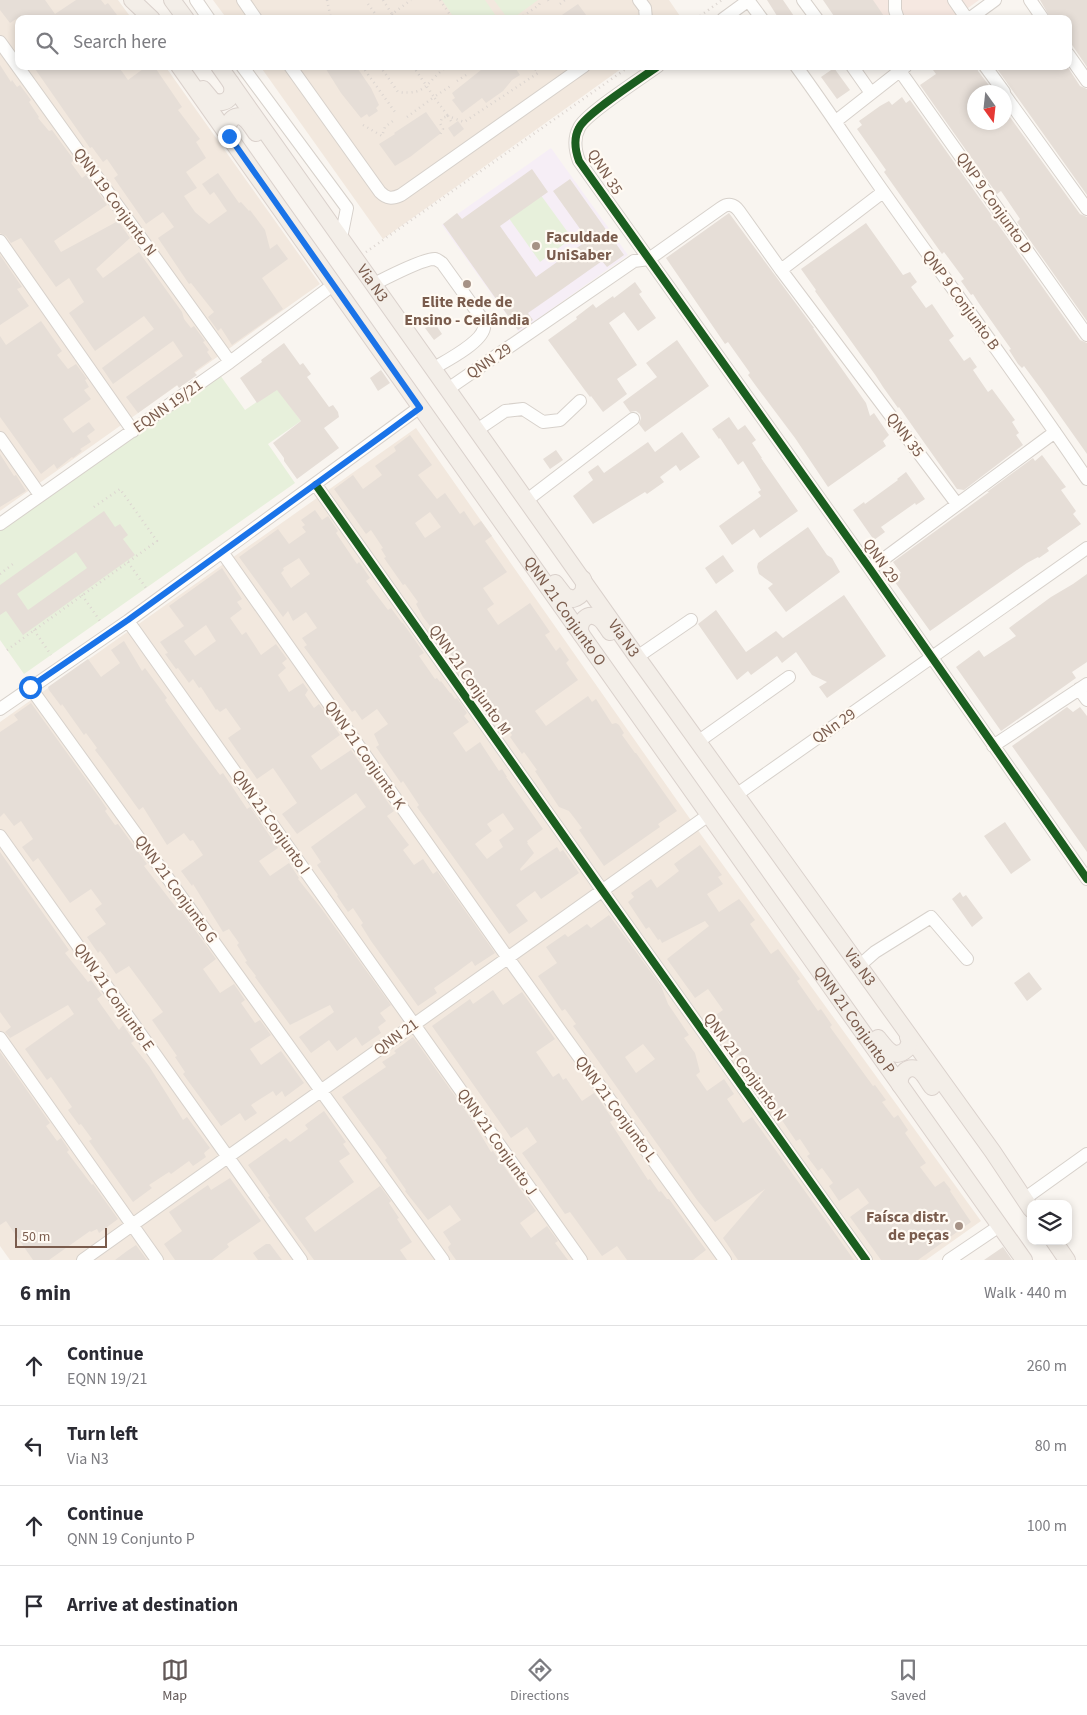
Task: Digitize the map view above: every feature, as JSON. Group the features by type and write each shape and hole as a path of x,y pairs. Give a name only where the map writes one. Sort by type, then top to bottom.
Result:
{"main road":[{"path":"132,0 142,15"},
{"path":"132,0 148,15"},
{"path":"172,0 183,15"},
{"name":"Via N3","path":"182,70 424,413"},
{"path":"191,70 213,101 222,103 230,98 233,91 231,83"},
{"name":"Via N3","path":"222,70 637,657 699,741 908,1037 993,1152 1027,1204"},
{"path":"229,136 226,128 229,121 237,117 246,119 290,181 338,233"},
{"path":"424,413 460,446 564,596 573,599 581,596 585,588 583,579"},
{"name":"QNN 21 Conjunto O","path":"424,413 710,814"},
{"path":"581,634 579,627 582,620 590,616 599,618 646,685 684,720"},
{"name":"QNN 21 Conjunto P","path":"710,814 798,942 1001,1225"},
{"path":"798,942 841,985 887,1050 895,1054 904,1052 909,1045 908,1037"},
{"path":"900,1085 900,1077 906,1070 914,1068 921,1072 954,1118 993,1152"},
{"path":"1001,1225 1024,1260"},
{"path":"1057,1245 1067,1260"}],"street":[{"path":"196,0 206,15"},
{"path":"243,0 253,15"},
{"path":"640,0 645,8 646,15"},
{"path":"728,15 749,0 759,15"},
{"path":"803,0 814,15"},
{"path":"895,0 897,15"},
{"path":"954,0 965,15"},
{"path":"974,15 995,0"},
{"path":"1030,0 1040,15"},
{"name":"QNN 19 Conjunto N","path":"0,42 15,63"},
{"path":"1072,60 1087,81"},
{"name":"QNN 19 Conjunto N","path":"20,70 230,362"},
{"path":"245,70 347,208 338,233"},
{"path":"293,70 380,192 385,197 392,199 401,195 578,70"},
{"name":"QNN 35","path":"653,70 584,120 576,136 575,151 579,162 649,259 727,204 737,208 781,270 957,504"},
{"name":"QNP 9 Conjunto B","path":"799,70 836,121 883,192 1087,479"},
{"path":"855,70 871,93"},
{"path":"836,121 902,70"},
{"name":"QNP 9 Conjunto D","path":"904,70 1087,335"},
{"path":"988,70 998,85"},
{"path":"1012,104 1087,209"},
{"path":"781,270 883,192"},
{"path":"0,241 134,431"},
{"path":"374,284 407,268 437,259 442,263 477,312 484,328 479,336 465,349 434,368"},
{"name":"QNN 29","path":"448,389 634,262 649,259 870,569 1087,879"},
{"name":"EQNN 19/21","path":"0,524 134,431 334,285"},
{"path":"477,430 505,411 523,409 543,422 560,420 580,401"},
{"path":"0,709 316,485 424,413"},
{"path":"527,500 633,419"},
{"path":"870,569 1055,432"},
{"path":"0,438 40,495"},
{"name":"QNN 21 Conjunto M","path":"316,485 602,890"},
{"path":"931,658 1087,548"},
{"name":"QNN 21 Conjunto K","path":"222,552 508,958"},
{"name":"QNN 21 Conjunto I","path":"128,620 414,1024"},
{"path":"637,657 691,620"},
{"name":"QNn 29","path":"736,795 931,658"},
{"path":"699,741 789,677"},
{"name":"QNN 21 Conjunto G","path":"30,687 443,1260"},
{"path":"993,746 1083,687 1087,700"},
{"name":"QNN 21","path":"83,1260 710,814"},
{"name":"QNN 21 Conjunto E","path":"0,836 301,1260"},
{"name":"QNN 21 Conjunto N","path":"602,890 866,1260"},
{"path":"858,966 875,952 931,916 968,959"},
{"name":"QNN 21 Conjunto L","path":"508,958 725,1260"},
{"name":"QNN 21 Conjunto J","path":"414,1024 581,1260"},
{"path":"0,1038 157,1260"},
{"path":"1032,1200 1087,1154"},
{"path":"949,1260 1001,1225"}],"path":[{"path":"326,0 330,15"},
{"path":"382,0 392,14 411,0"},
{"path":"440,0 450,15"},
{"path":"525,15 539,5 541,0"},
{"path":"548,0 551,4"},
{"path":"701,15 722,0"},
{"path":"368,4 376,15"},
{"path":"365,70 394,112"},
{"path":"383,70 398,92 410,93 427,87 441,70"},
{"path":"416,70 451,121"},
{"path":"439,137 443,129 440,123 442,118 448,116 455,117 464,122 538,73 536,70"},
{"path":"353,254 361,248 365,253 624,70"},
{"path":"458,81 466,75"},
{"path":"407,117 452,85"},
{"path":"363,125 382,136 385,127 393,121"},
{"path":"6,650 157,541 120,489 91,510"},
{"path":"128,562 146,588"},
{"path":"0,574 13,564"},
{"path":"82,595 100,621"},
{"path":"34,630 51,655"}],"shaded area":[{"path":"0,0 118,0 129,15 15,15 15,70 168,70 320,284 0,511"},
{"path":"213,0 669,0 679,15 224,15"},
{"path":"833,0 979,0 958,15 844,15"},
{"path":"263,70 619,70 383,239"},
{"path":"551,148 628,255 519,332 442,225"},
{"path":"416,428 702,836 981,1221 926,1260 10,1260 0,1246 0,722"}],"green space":[{"path":"442,0 485,0 495,15 452,15"},
{"path":"494,0 538,0 517,15 505,15"},
{"path":"540,194 572,238 540,262 508,217"},
{"path":"220,375 245,410 277,388 301,421 268,444 295,483 24,674 0,640 0,530"}],"building":[{"path":"0,0 45,0 55,14 76,0 101,0 105,5 108,3 117,15 15,15 15,20 10,23 0,10"},
{"path":"767,0 783,0 793,15 776,15"},
{"path":"823,0 873,0 883,15 833,15"},
{"path":"1040,0 1087,0 1087,67 1072,45 1072,15 1049,15"},
{"path":"578,4 586,15 562,15"},
{"path":"0,65 11,82 12,80 17,87 20,85 31,100 29,102 38,118 49,131 52,130 74,160 71,163 82,178 86,175 107,205 54,241 61,252 118,221 130,238 96,269 103,278 139,252 182,312 184,319 191,328 194,326 209,350 207,352 212,359 194,372 197,375 179,388 177,385 138,413 126,397 183,356 173,341 113,384 102,368 154,329 144,316 95,351 69,313 84,302 69,278 56,287 21,238 11,243 6,236 0,233"},
{"path":"36,70 121,70 128,80 142,70 157,70 182,107 178,110 200,139 196,142 206,158 186,172 197,188 184,196 195,212 209,224 227,211 214,192 210,195 202,184 218,173 239,203 241,202 250,210 265,230 270,249 277,244 288,259 262,278 283,309 232,345 221,328 218,331 208,317 214,312 191,283 189,284 158,238 174,227 163,212 146,224 114,178 118,175 107,159 103,162 92,147 90,148"},
{"path":"327,70 359,70 371,88 379,105 376,108 378,111 369,117 367,114 361,118 341,93"},
{"path":"481,70 517,70 520,75 512,80 503,91 486,103 482,98 462,113 452,100 455,98 452,93"},
{"path":"831,70 835,70 850,90 837,99 821,77"},
{"path":"933,70 978,70 989,85 967,85 967,130 1012,130 1012,120 1080,214 1087,217 1087,321 1017,222 1020,219 1001,191 997,194 920,85 936,74"},
{"path":"998,70 1070,70 1080,86 1087,89 1087,195 1012,90 1012,85 1009,85"},
{"path":"902,97 906,103 910,100 1080,340 1087,343 1087,454 1024,366 1022,368 1018,364 1009,350 1011,349 973,294 971,295 961,281 964,279 944,252 942,254 884,172 886,170 857,129 862,125 859,121 880,106 889,101 892,105"},
{"path":"426,112 441,133 395,166 379,144"},
{"path":"458,121 464,129 454,137 448,128"},
{"path":"532,169 548,192 500,226 536,277 588,240 553,191 570,179 624,255 607,267 602,261 528,313 533,320 518,330 443,224 457,213 462,219"},
{"path":"729,213 814,328 866,403 870,416 874,413 889,435 883,441 886,446 828,487 795,438 748,375 750,373 728,342 725,344 666,258"},
{"path":"866,223 903,275 910,272 917,282 911,287 926,308 932,304 954,336 949,340 964,361 970,357 977,367 973,370 988,392 992,389 1015,420 1012,422 1019,433 1016,435 1023,445 964,490 957,489 801,269"},
{"path":"0,255 22,287 17,289 29,306 0,325"},
{"path":"635,282 642,292 639,294 656,318 638,331 624,312 609,323 637,365 617,379 627,394 603,412 548,340 577,319 576,317 593,304 596,308 613,296 614,298"},
{"path":"41,321 62,351 57,355 68,369 76,364 87,379 85,380 89,387 84,390 91,399 63,419 73,433 89,422 95,430 87,436 91,442 80,449 82,451 57,469 54,464 41,474 0,417 0,336 6,345"},
{"path":"434,322 442,334 434,340 425,328"},
{"path":"677,340 709,386 645,432 639,424 640,414 636,411 630,412 623,402 657,377 646,363"},
{"path":"284,343 300,365 303,363 311,374 307,377 329,407 333,405 339,417 324,428 339,448 297,479 273,443 301,421 277,390 257,403 240,378"},
{"path":"381,370 390,383 378,391 370,378"},
{"path":"729,417 738,430 745,425 756,440 752,443 761,458 798,511 760,538 754,529 732,545 719,526 761,496 758,492 761,490 743,461 738,465 712,429"},
{"path":"682,432 700,457 680,471 676,465 660,477 664,482 647,494 645,492 593,524 573,496 593,480 588,472 598,465 604,473 648,442 655,452"},
{"path":"410,435 432,465 418,475 437,499 445,493 460,514 464,511 474,526 481,521 492,536 485,541 507,572 483,588 494,604 487,609 498,625 530,603 550,632 545,635 556,651 560,647 569,660 566,663 578,680 535,711 546,726 588,696 592,702 596,699 612,724 616,723 619,725 624,733 622,735 677,811 658,824 660,827 604,866 579,830 582,828 569,811 559,807 535,771 537,770 510,737 512,735 498,714 495,716 431,625 423,617 416,604 418,602 384,558 386,557 381,549 383,548 371,530 366,534 334,489 353,475 363,489 382,475 375,466 396,451 394,447","holes":["430,512 441,527 425,538 415,523"]},
{"path":"556,450 563,460 550,469 543,459"},
{"path":"0,454 26,491 0,507"},
{"path":"1042,455 1066,487 1061,490 1076,511 1073,514 1081,524 1047,548 1049,551 1027,563 930,631 892,578 901,573 893,562 1033,458 1035,461"},
{"path":"906,472 925,499 916,505 915,503 881,527 885,532 874,540 853,510 864,502 865,504"},
{"path":"315,510 322,520 328,516 338,531 336,533 357,564 359,562 370,578 366,581 388,610 391,608 424,653 419,656 435,679 437,678 441,681 455,699 457,698 467,713 464,716 469,722 453,733 466,752 480,742 499,771 502,769 543,829 527,841 534,853 520,869 521,871 557,847 560,852 563,850 579,873 541,899 535,891 516,905 528,921 509,934 417,807 419,805 403,781 401,783 376,747 379,745 374,734 388,724 377,709 362,720 355,710 352,712 304,647 307,645 302,638 317,628 306,612 293,621 288,611 283,617 239,557 278,529 289,544 306,532 302,527 305,525 301,520","holes":["299,558 310,574 291,588 281,573 284,570 283,568","503,813 514,829 499,840 503,847 487,859 475,844 492,831 487,824"]},
{"path":"104,511 115,527 120,524 128,535 123,539 135,555 23,635 6,611 0,615 0,585","holes":["76,552 87,568 28,610 17,594"]},
{"path":"808,527 827,555 832,558 840,572 786,612 768,588 773,584 759,574 758,563"},
{"path":"723,555 734,571 716,584 705,568"},
{"path":"222,568 242,599 237,602 242,609 230,618 242,635 246,632 261,655 276,644 287,659 282,663 286,668 278,675 289,692 303,683 308,690 305,695 314,708 319,704 340,735 311,756 321,770 351,750 394,811 387,816 409,845 403,850 414,865 423,859 433,874 437,871 495,953 475,966 472,961 434,988 437,993 418,1006 371,941 361,925 363,923 353,908 348,912 337,896 317,865 321,862 311,847 366,807 356,793 297,834 282,814 297,803 273,768 257,779 228,738 241,729 226,708 220,712 216,710 201,687 199,688 193,679 189,683 165,654 168,653 160,642 184,626 169,606","holes":["206,625 216,641 195,656 184,641"]},
{"path":"1087,574 1087,662 1072,672 1076,678 1001,731 956,667 979,650 984,657 1016,636 1009,628 1051,597"},
{"path":"844,595 886,656 827,698 819,687 827,682 812,675 796,652 782,663 777,656 751,675 748,671 737,680 698,624 716,610 746,652 776,631 783,638"},
{"path":"124,641 142,671 145,668 167,698 165,700 190,735 220,775 223,773 247,809 250,807 278,848 259,861 270,876 289,863 298,879 391,1005 380,1013 386,1021 378,1027 381,1033 362,1046 356,1037 337,1051 329,1040 311,1053 299,1037 334,1012 330,1005 290,1025 245,962 247,961 237,945 239,943 229,929 223,932 193,884 192,886 181,871 203,855 193,840 190,841 184,833 167,845 143,807 139,810 95,750 97,748 86,733 84,735 62,704 61,706 49,690 48,687 88,659 101,677 120,663 111,650"},
{"path":"31,703 101,800 107,809 105,811 115,825 118,824 147,864 144,866 178,910 180,909 216,959 203,969 220,993 234,984 245,1000 241,1003 255,1023 260,1020 271,1035 250,1049 261,1065 281,1051 304,1083 285,1097 282,1091 276,1096 273,1091 251,1105 257,1113 245,1121 240,1113 221,1126 183,1074 185,1072 175,1057 177,1056 152,1020 163,1012 129,966 116,974 104,956 100,951 98,953 87,937 106,924 95,909 102,904 91,889 70,903 38,858 33,862 22,847 33,839 21,821 14,826 4,813 0,817 0,732 18,720 14,715"},
{"path":"1067,707 1073,712 1080,707 1087,716 1087,852 1012,746"},
{"path":"1005,822 1031,860 1011,874 984,836"},
{"path":"700,845 722,875 718,877 723,884 707,894 719,912 739,899 744,905 755,920 750,924 771,954 778,949 800,979 797,981 818,1011 821,1009 832,1025 830,1027 873,1086 875,1085 886,1100 882,1102 894,1118 898,1115 908,1130 905,1133 926,1163 920,1167 935,1187 944,1181 971,1222 918,1260 881,1260 850,1217 869,1203 858,1188 839,1201 829,1186 833,1183 822,1168 818,1171 807,1156 810,1154 800,1139 796,1141 775,1110 778,1108 766,1094 739,1054 727,1040 725,1041 710,1019 723,1010 708,989 695,998 667,959 709,926 705,921 662,943 649,927 646,929 628,902 634,897 631,893 651,879 657,888 679,871 674,864"},
{"path":"0,852 69,950 65,953 88,982 91,980 102,995 97,999 119,1030 123,1025 134,1041 131,1043 149,1066 183,1120 187,1117 210,1148 204,1153 206,1157 193,1166 189,1161 171,1174 169,1172 149,1185 152,1188 133,1202 89,1141 92,1139 68,1110 72,1107 51,1077 47,1080 25,1049 74,1014 68,1005 10,1038 5,1032 11,1027 0,1012"},
{"path":"960,892 963,897 966,895 983,918 972,927 952,899"},
{"path":"609,915 661,986 668,1004 689,1035 684,1038 695,1053 700,1072 696,1075 707,1091 724,1079 734,1094 727,1099 743,1123 752,1117 854,1260 738,1260 723,1238 765,1189 715,1222 697,1200 573,1026 576,1024 565,1009 562,1011 538,976 557,963 546,947 565,934 568,937 587,924 591,928","holes":["643,1044 655,1059 636,1073 625,1057"]},
{"path":"1029,972 1042,989 1027,1001 1014,983"},
{"path":"493,990 503,1005 522,992 555,1039 536,1052 553,1077 559,1073 563,1080 566,1078 582,1101 594,1093 613,1120 610,1122 648,1180 650,1179 659,1192 661,1191 669,1199 706,1250 693,1260 627,1260 617,1246 602,1256 570,1212 565,1214 522,1153 537,1142 527,1127 511,1138 432,1026 470,999 473,1004"},
{"path":"413,1037 472,1120 491,1152 493,1151 536,1211 520,1223 531,1238 547,1226 558,1241 555,1243 568,1260 456,1260 448,1247 451,1244 443,1232 461,1220 450,1205 428,1220 405,1191 385,1160 387,1158 342,1097 386,1067 382,1062 396,1053 394,1051"},
{"path":"0,1052 50,1123 46,1126 57,1141 61,1138 69,1150 67,1152 118,1219 99,1233 97,1229 90,1231 49,1260 33,1260 6,1221 0,1225"},
{"path":"324,1111 346,1142 343,1144 350,1154 339,1161 354,1182 305,1218 315,1232 380,1186 391,1201 389,1203 399,1218 397,1219 412,1242 400,1250 407,1260 314,1260 268,1197 270,1196 248,1165 286,1138 290,1142 308,1129 305,1125"},
{"path":"230,1178 261,1221 227,1244 229,1247 212,1260 175,1260 164,1244 182,1231 169,1212 208,1185 211,1190"},
{"path":"266,1244 270,1244 282,1260 258,1260 253,1253"},
{"path":"136,1245 147,1260 115,1260 127,1251"},
{"path":"1003,1247 1012,1260 984,1260"}],"cycle path":[{"path":"652,70 602,105 583,122 575,140 579,161 870,569 1087,879"},
{"path":"316,485 866,1260"}],"place":[{"name":"Faculdade UniSaber","path":"536,246"},
{"name":"Elite Rede de Ensino - Ceilândia","path":"467,284"},
{"name":"Faísca distr. de peças","path":"959,1226"}],"route":[{"path":"30,687 128,620 420,408 229,136"}]}
